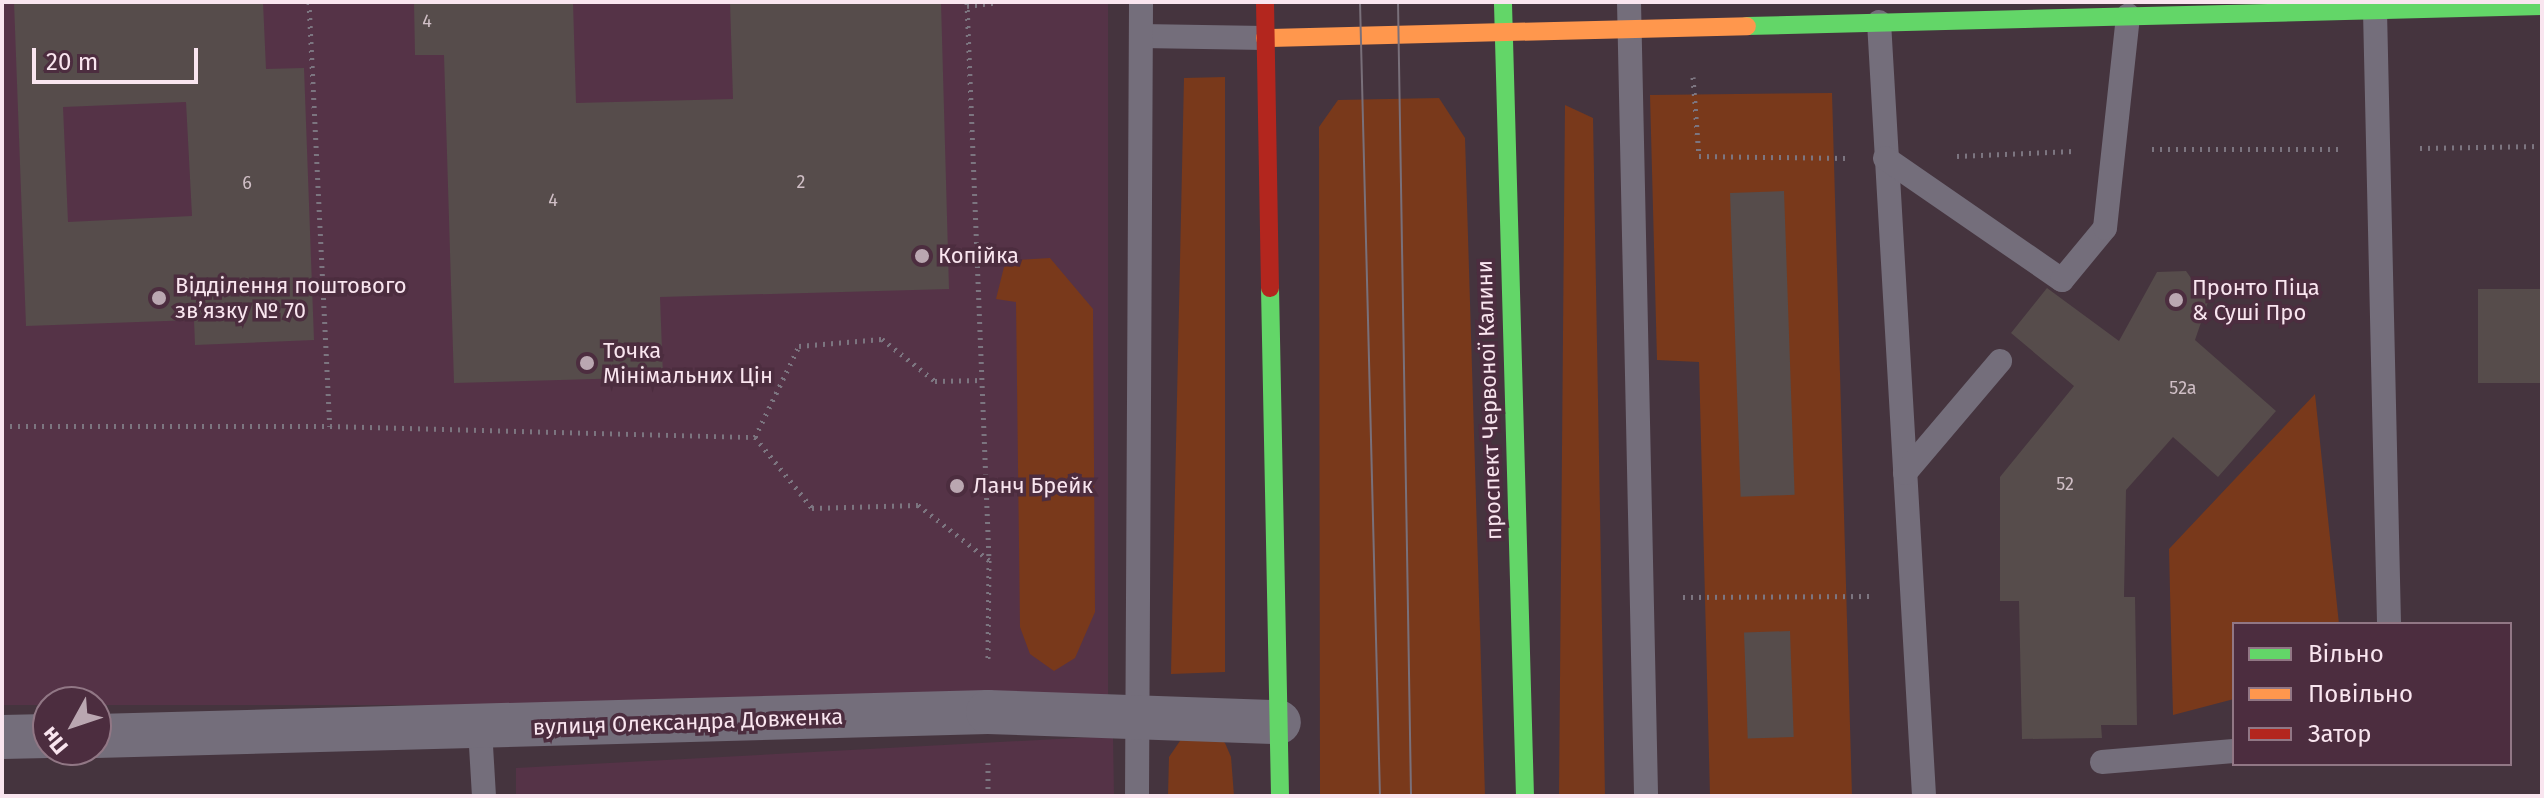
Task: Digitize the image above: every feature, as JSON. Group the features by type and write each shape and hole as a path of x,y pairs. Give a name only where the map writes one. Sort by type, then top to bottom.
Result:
{"main road":[{"path":"1265,2 1280,796"},
{"name":"проспект Червоної Калини","path":"1503,2 1525,796"},
{"path":"1265,38 2542,6"}],"street":[{"name":"вулиця Олександра Довженка","path":"112,736 480,729 988,712 1279,722"},
{"path":"2,737 32,736"}],"lane":[{"path":"1137,796 1141,2"},
{"path":"1629,2 1646,796"},
{"path":"2375,11 2389,622"},
{"path":"1885,158 2062,280 2105,228 2128,15"},
{"path":"1879,22 1924,796"},
{"path":"1141,36 1265,38"},
{"path":"1905,473 2000,361"},
{"path":"480,729 484,796"},
{"path":"2102,762 2232,751"}],"path":[{"path":"309,2 330,426"},
{"path":"988,712 989,560 967,4 998,2"},
{"path":"1692,68 1699,156 1854,158"},
{"path":"2420,148 2542,146"},
{"path":"755,437 799,346 882,339 935,381 982,380"},
{"path":"2,426 330,426 755,437 812,508 918,505 989,560"},
{"path":"1642,598 1912,596"}],"shaded area":[{"path":"2,2 1108,2 1108,705 112,705 112,686 32,686 32,705 2,705"},
{"path":"1225,77 1225,672 1171,674 1184,78"},
{"path":"1832,93 1852,796 1710,796 1699,362 1657,360 1650,95"},
{"path":"1439,98 1465,138 1485,796 1320,796 1319,127 1338,100"},
{"path":"1565,105 1593,118 1605,796 1559,796"},
{"path":"1050,258 1093,309 1095,612 1075,658 1054,671 1030,654 1020,627 1016,302 996,299 1004,267 1017,260"},
{"path":"2315,394 2339,622 2232,622 2232,700 2173,715 2169,549"},
{"path":"1113,736 1114,796 516,796 516,768"},
{"path":"1182,738 1219,738 1225,743 1231,757 1234,796 1168,796 1169,757"}],"building":[{"path":"14,2 263,2 266,69 304,68 314,340 195,345 194,320 26,326","holes":["186,102 192,216 68,222 63,107"]},
{"path":"414,2 573,2 576,103 733,99 730,2 941,2 949,289 660,297 663,377 454,383 444,55 415,55"},
{"path":"1784,191 1795,495 1741,497 1730,193"},
{"path":"2186,271 2208,302 2195,340 2276,411 2218,477 2173,437 2126,490 2124,597 2135,597 2137,725 2101,725 2102,738 2022,739 2019,601 2000,601 2000,477 2074,386 2011,333 2047,288 2119,341 2157,272"},
{"path":"2478,289 2542,289 2542,383 2478,383"},
{"path":"1790,631 1794,737 1748,739 1744,633"}],"tram line":[{"path":"1360,2 1380,796"},
{"path":"1398,2 1411,796"}],"traffic: fast":[{"path":"1503,4 1525,796"},
{"path":"1747,26 2542,6"},
{"path":"1270,288 1280,796"}],"traffic: slow":[{"path":"1265,38 1747,26"}],"traffic: jam":[{"path":"1265,2 1270,288"}],"place":[{"name":"Копійка","path":"922,256"},
{"name":"Відділення поштового зв’язку № 70","path":"159,298"},
{"name":"Пронто Піца & Суші Про","path":"2176,300"},
{"name":"Точка Мінімальних Цін","path":"587,363"},
{"name":"Ланч Брейк","path":"957,486"}]}
